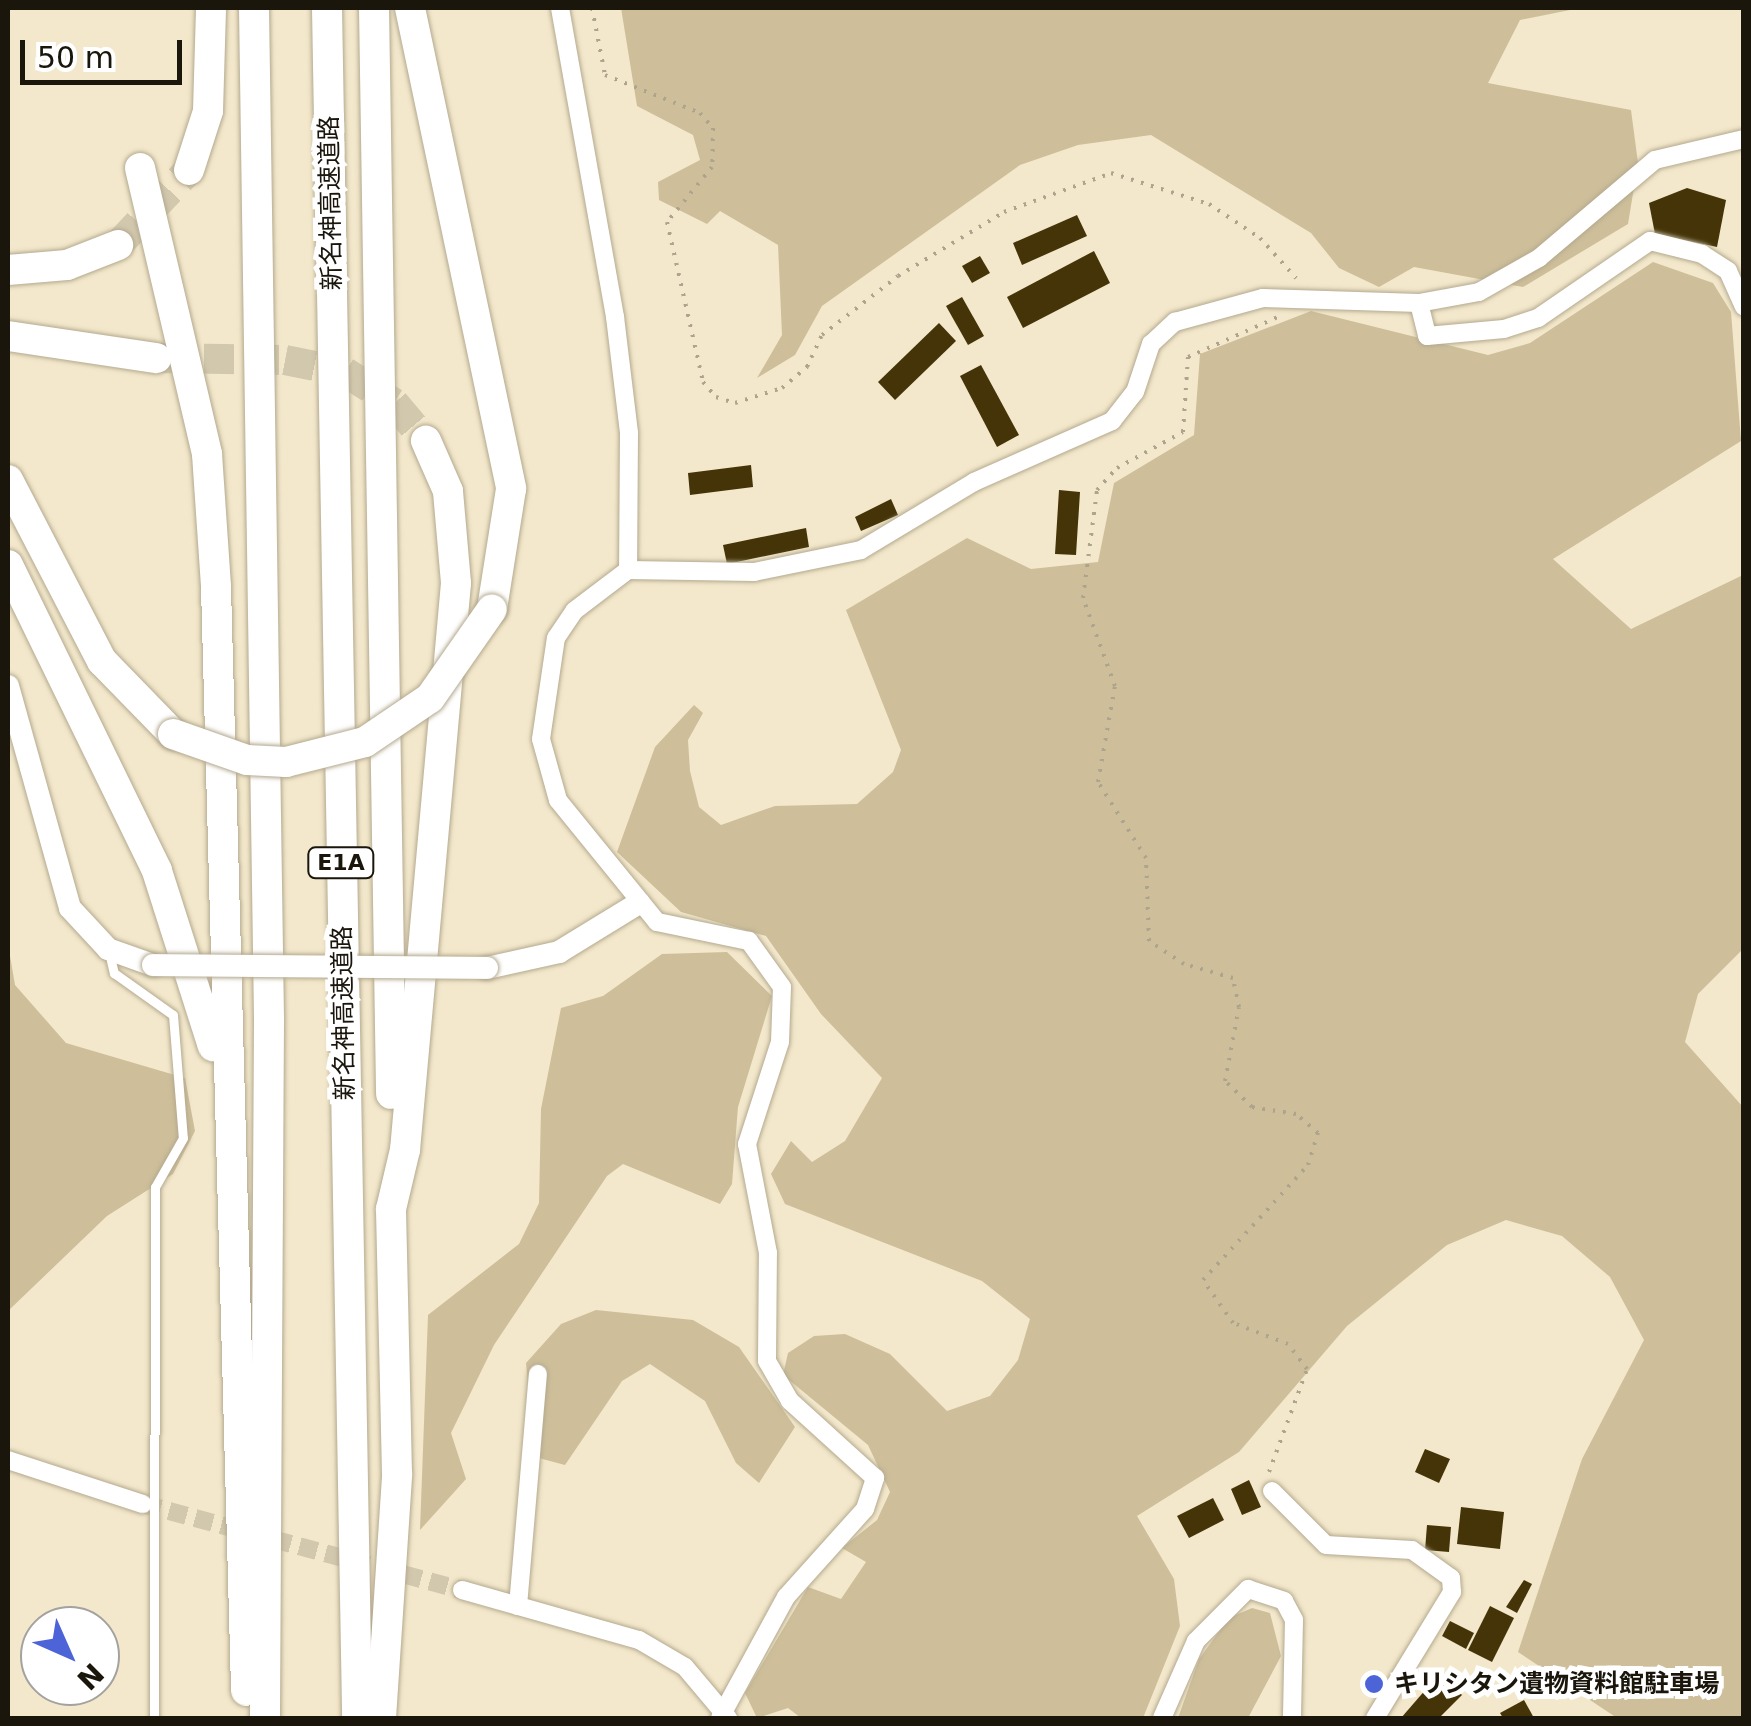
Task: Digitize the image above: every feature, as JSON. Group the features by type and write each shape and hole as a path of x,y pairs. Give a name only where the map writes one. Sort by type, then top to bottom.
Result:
{"highway":[{"path":"188,170 210,95 211,8"},
{"path":"254,8 268,1020 265,1718"},
{"name":"新名神高速道路","path":"328,8 358,1718"},
{"path":"374,8 397,1474 380,1718"},
{"path":"8,480 102,661 174,734 247,760 324,756 365,742 430,698 492,609 512,489 410,8"},
{"path":"140,168 206,454 227,1183 248,1718"},
{"path":"8,270 66,265 118,245"},
{"path":"8,336 156,358"},
{"path":"391,1209 405,1150 455,600 454,521 426,441"},
{"path":"8,564 183,935 212,1035 227,1183"}],"street":[{"path":"560,8 620,356 628,570"},
{"path":"462,1590 639,1640 684,1668 724,1716 786,1597 865,1509 874,1478 790,1400 767,1361 768,1253 747,1144 786,1013 775,970 749,940 675,931 639,903 558,800 541,739 556,638 574,611 628,570 754,572 860,550 974,482 1112,420 1135,392 1151,344 1175,322 1300,298 1419,303 1479,292 1539,258 1655,160 1744,140"},
{"path":"1419,303 1427,336 1504,330 1538,318 1650,241 1715,262 1744,307"},
{"path":"8,686 60,885 108,949 153,966 487,968 559,952 639,903"},
{"path":"518,1606 538,1374"},
{"path":"8,1460 143,1504"},
{"path":"1272,1491 1326,1545 1412,1550 1451,1578 1452,1592 1374,1718"},
{"path":"1162,1718 1196,1642 1248,1590 1284,1601 1294,1620 1292,1718"}],"lane":[{"path":"108,949 114,972 174,1016 182,1138 155,1186 154,1718"}],"path":[{"path":"592,8 605,75 700,113 713,128 712,167 667,222 702,382 716,398 736,403 782,388 807,367 822,335 898,276 1004,212 1111,173 1208,204 1260,238 1293,266 1300,298 1272,322 1188,357 1183,432 1117,468 1097,490 1083,598 1115,686 1098,782 1146,858 1149,941 1184,964 1233,978 1239,1006 1225,1081 1252,1107 1296,1114 1318,1133 1308,1165 1202,1280 1233,1323 1288,1344 1306,1370 1276,1443 1272,1491"}],"shaded area":[{"path":"621,8 1580,8 1520,20 1488,83 1631,110 1638,163 1628,224 1523,287 1414,267 1379,287 1339,268 1311,233 1151,135 1078,145 1020,165 822,306 795,355 757,378 782,335 778,245 720,211 707,224 659,200 658,182 700,160 693,135 637,106"},
{"path":"1653,262 1713,283 1731,312 1741,441 1553,559 1631,629 1743,575 1743,949 1698,994 1685,1042 1743,1107 1743,1718 1617,1718 1518,1652 1582,1459 1644,1340 1610,1277 1562,1236 1506,1220 1447,1245 1347,1326 1239,1452 1137,1516 1174,1579 1180,1626 1143,1718 801,1718 788,1708 757,1718 745,1693 808,1587 841,1599 866,1562 842,1548 877,1520 890,1492 868,1445 783,1375 788,1353 814,1336 845,1334 890,1354 947,1411 990,1396 1018,1360 1030,1319 982,1281 785,1204 771,1174 791,1141 812,1162 845,1141 882,1078 821,1014 766,936 681,912 617,852 655,747 694,705 703,713 688,740 690,771 699,807 721,825 775,806 857,804 893,772 901,750 846,610 967,538 1031,569 1098,562 1114,483 1194,435 1200,354 1311,311 1488,355 1530,343"},
{"path":"8,944 15,985 66,1043 185,1078 195,1131 173,1174 107,1216 8,1311"},
{"path":"727,952 772,996 738,1107 732,1184 720,1204 623,1164 607,1176 494,1345 451,1433 466,1479 420,1530 428,1315 519,1244 539,1203 541,1109 561,1008 603,996 662,954"},
{"path":"596,1310 693,1320 739,1347 795,1427 759,1483 736,1463 705,1401 650,1364 622,1381 565,1465 535,1457 526,1363 561,1324"},
{"path":"1252,1608 1270,1613 1281,1656 1248,1718 1178,1718 1199,1659 1229,1618"}],"building":[{"path":"1687,188 1726,200 1717,247 1655,234 1649,203"},
{"path":"1077,215 1087,236 1022,265 1013,243"},
{"path":"1094,251 1110,283 1023,328 1007,297"},
{"path":"980,256 990,273 972,283 962,266"},
{"path":"962,297 984,336 968,345 946,306"},
{"path":"939,323 956,341 895,400 878,382"},
{"path":"981,365 1019,435 997,447 960,376"},
{"path":"751,465 753,487 690,495 688,473"},
{"path":"1059,490 1080,492 1076,555 1055,554"},
{"path":"891,499 898,515 861,531 855,517"},
{"path":"806,528 809,547 727,564 723,545"},
{"path":"1425,1449 1450,1459 1439,1483 1415,1472"},
{"path":"1249,1480 1261,1507 1242,1515 1231,1489"},
{"path":"1213,1498 1224,1520 1189,1538 1177,1516"},
{"path":"1461,1507 1504,1512 1500,1549 1457,1544"},
{"path":"1427,1525 1451,1527 1449,1552 1425,1550"},
{"path":"1524,1580 1532,1584 1517,1613 1506,1607"},
{"path":"1490,1606 1514,1618 1492,1662 1468,1650"},
{"path":"1450,1621 1474,1633 1466,1649 1442,1636"},
{"path":"1440,1673 1462,1695 1439,1718 1401,1718"},
{"path":"1524,1700 1534,1718 1503,1718 1500,1713"}],"tunnel":[{"path":"118,245 189,170"},
{"path":"159,358 285,360 345,372 394,403 426,441"},
{"path":"143,1504 462,1590"}],"place":[{"name":"キリシタン遺物資料館駐車場","path":"1374,1684"}]}
